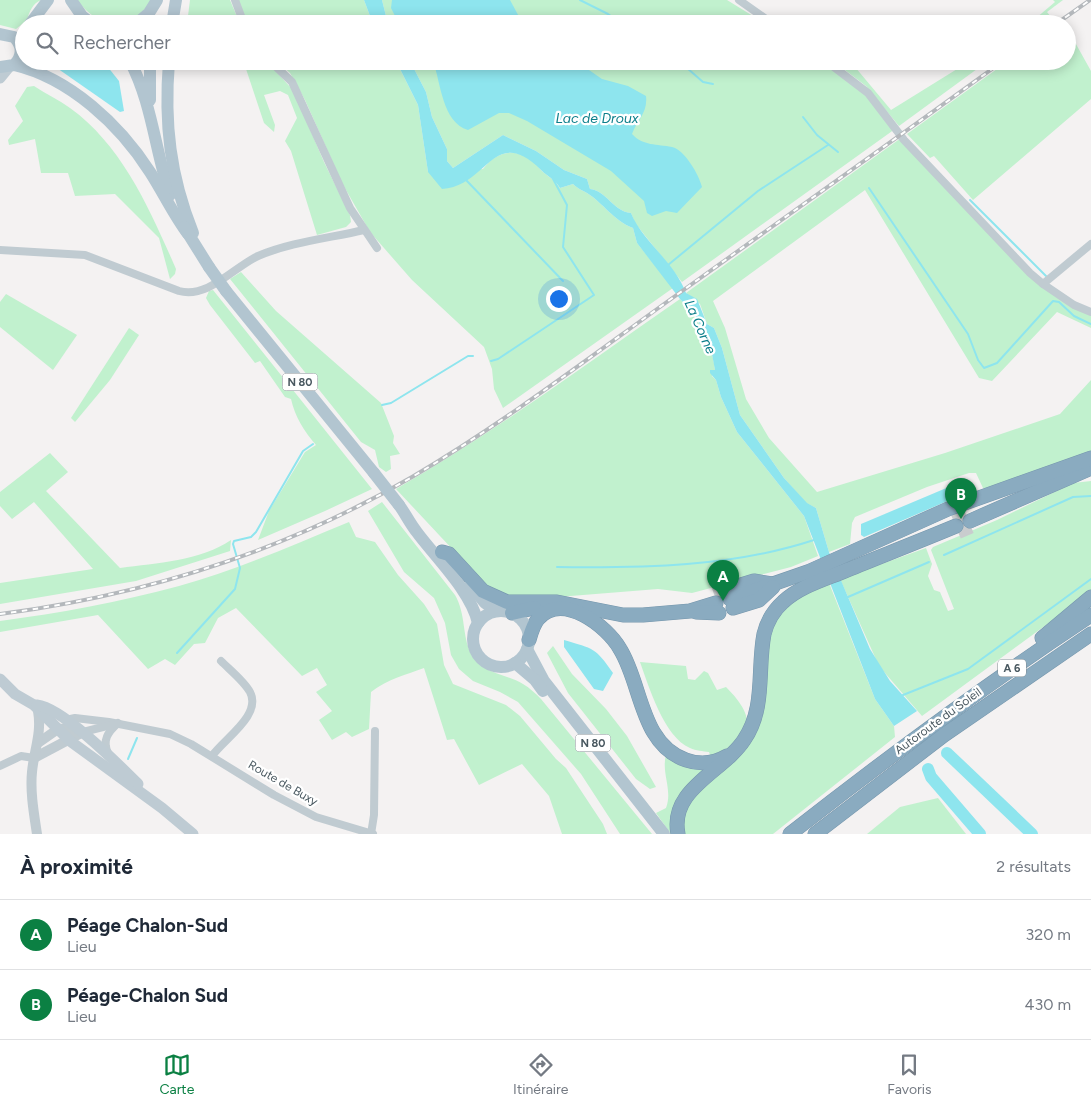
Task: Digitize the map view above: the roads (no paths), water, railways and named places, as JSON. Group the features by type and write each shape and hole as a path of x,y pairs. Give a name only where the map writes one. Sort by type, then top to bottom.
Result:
{"highway":[{"path":"730,599 775,584 812,577 849,562 948,510 1075,464 1091,460"},
{"path":"970,521 1063,482 1091,468"},
{"path":"1063,482 1091,477"},
{"path":"849,562 914,544 956,527"},
{"path":"442,552 449,554 473,581 493,597 507,602 549,602 623,615 668,614 690,611 716,603"},
{"path":"678,834 678,813 685,797 734,752 751,729 756,714 763,643 768,623 783,602 812,577"},
{"path":"974,694 1091,597"},
{"path":"512,613 549,602"},
{"path":"528,644 538,618 550,611 570,611 588,618 606,631 621,650 650,724 668,749 678,756 696,762 717,761 734,752"},
{"name":"Autoroute du Soleil","path":"790,834 897,750 974,694 1091,615"},
{"name":"Autoroute du Soleil","path":"816,834 944,735 1091,634"}],"main road":[{"path":"37,15 48,0"},
{"path":"71,0 81,15"},
{"path":"151,15 157,0"},
{"path":"174,15 176,0"},
{"path":"0,34 15,33"},
{"path":"0,78 8,66"},
{"path":"31,70 61,84 83,99 114,126 140,156 188,234"},
{"name":"N 80","path":"134,70 149,108 166,184 198,252 226,291 403,510 485,603 496,611"},
{"name":"N 80","path":"149,108 150,70"},
{"path":"168,70 168,115 172,169 198,252"},
{"name":"N 80","path":"403,510 414,528 461,588 476,614 478,623"},
{"path":"496,611 512,613 525,624 528,644 515,663 499,666 484,660 474,646 473,638 478,623 489,613 496,611"},
{"name":"N 80","path":"528,644 544,681 664,834"},
{"name":"N 80","path":"515,663 535,680 658,834"},
{"name":"Route de Buxy","path":"0,679 15,694 36,708 41,706 62,724 80,730 162,808"},
{"name":"Route de Buxy","path":"62,724 70,740 162,808 193,834"}],"street":[{"path":"235,0 241,15"},
{"path":"739,0 760,15"},
{"path":"279,70 292,82 344,196 377,248"},
{"path":"838,70 868,93 904,140 1030,273 1074,305 1091,312"},
{"path":"0,250 85,255 187,293 204,289 258,256 364,230"},
{"path":"1043,284 1091,244"},
{"path":"212,756 220,745 250,715 254,705 249,691 221,661"},
{"path":"36,708 40,728 31,787 37,834"},
{"name":"Route de Buxy","path":"62,724 75,718 118,723 170,734 212,756 309,814 368,833"},
{"path":"110,757 105,739 118,723"},
{"name":"Route de Buxy","path":"70,740 80,730 118,723"},
{"path":"38,742 62,724"},
{"path":"368,833 374,815 375,731"},
{"path":"0,766 21,756 34,758 47,749 70,740"}],"water":[{"path":"364,0 382,0 386,15 370,15"},
{"path":"392,0 510,0 518,15 394,15 391,8"},
{"path":"60,70 110,70 119,81 124,111 120,112"},
{"path":"400,70 415,70 426,92 432,117 447,149 447,161 453,168 503,135 536,151 564,170 587,179 590,189 601,193 625,212 631,213 643,233 674,271 686,293 697,299 707,324 714,328 722,348 740,415 784,478 807,503 816,508 829,552 870,649 890,681 917,711 894,726 875,699 804,516 737,432 721,397 716,380 710,373 710,370 715,370 711,349 695,314 680,299 637,243 633,228 620,221 593,197 573,184 560,188 554,180 525,157 512,153 501,155 491,161 470,179 457,186 442,189 428,172 418,105"},
{"name":"Lac de Droux","path":"435,70 589,70 602,79 628,86 646,96 644,112 632,134 646,143 677,149 691,164 702,187 677,213 666,211 652,216 647,213 644,201 611,171 527,121 509,113 499,113 468,130 459,126 453,119 444,101"},
{"path":"963,481 969,490 966,493 864,537 861,535 861,524"},
{"path":"564,640 593,650 607,664 613,673 603,691 594,689 564,647"}],"waterway":[{"path":"580,0 609,15"},
{"path":"689,70 703,82 713,84"},
{"path":"803,117 817,135 838,152"},
{"path":"668,265 758,191 828,145"},
{"path":"491,361 498,359 594,295 563,247 567,205 552,177"},
{"path":"466,180 563,281"},
{"path":"869,188 968,334 978,360 984,368 997,363 1053,301 1059,302 1074,316 1091,324"},
{"path":"970,200 1046,276"},
{"path":"382,405 391,403 468,356 473,356"},
{"path":"177,653 235,589 240,568 233,544 234,541 251,537 256,532 303,451 313,444"},
{"path":"944,555 1073,497 1091,496"},
{"path":"557,567 654,566 719,561 783,549 814,540"},
{"path":"848,597 929,562"},
{"path":"903,695 968,669 1091,579"},
{"path":"128,759 137,738"},
{"name":"La Corne","path":"947,753 1032,834"},
{"path":"928,769 931,777 980,834"}],"tunnel":[{"path":"954,522 968,516"},
{"path":"958,532 972,526"},
{"path":"714,594 728,589"}],"railway":[{"path":"1069,15 1090,0"},
{"path":"0,614 108,595 161,582 213,566 264,548 314,527 412,477 543,391 990,70"}],"place":[{"name":"Péage-Chalon Sud","path":"961,519"},
{"name":"Péage Chalon-Sud","path":"723,601"}]}
